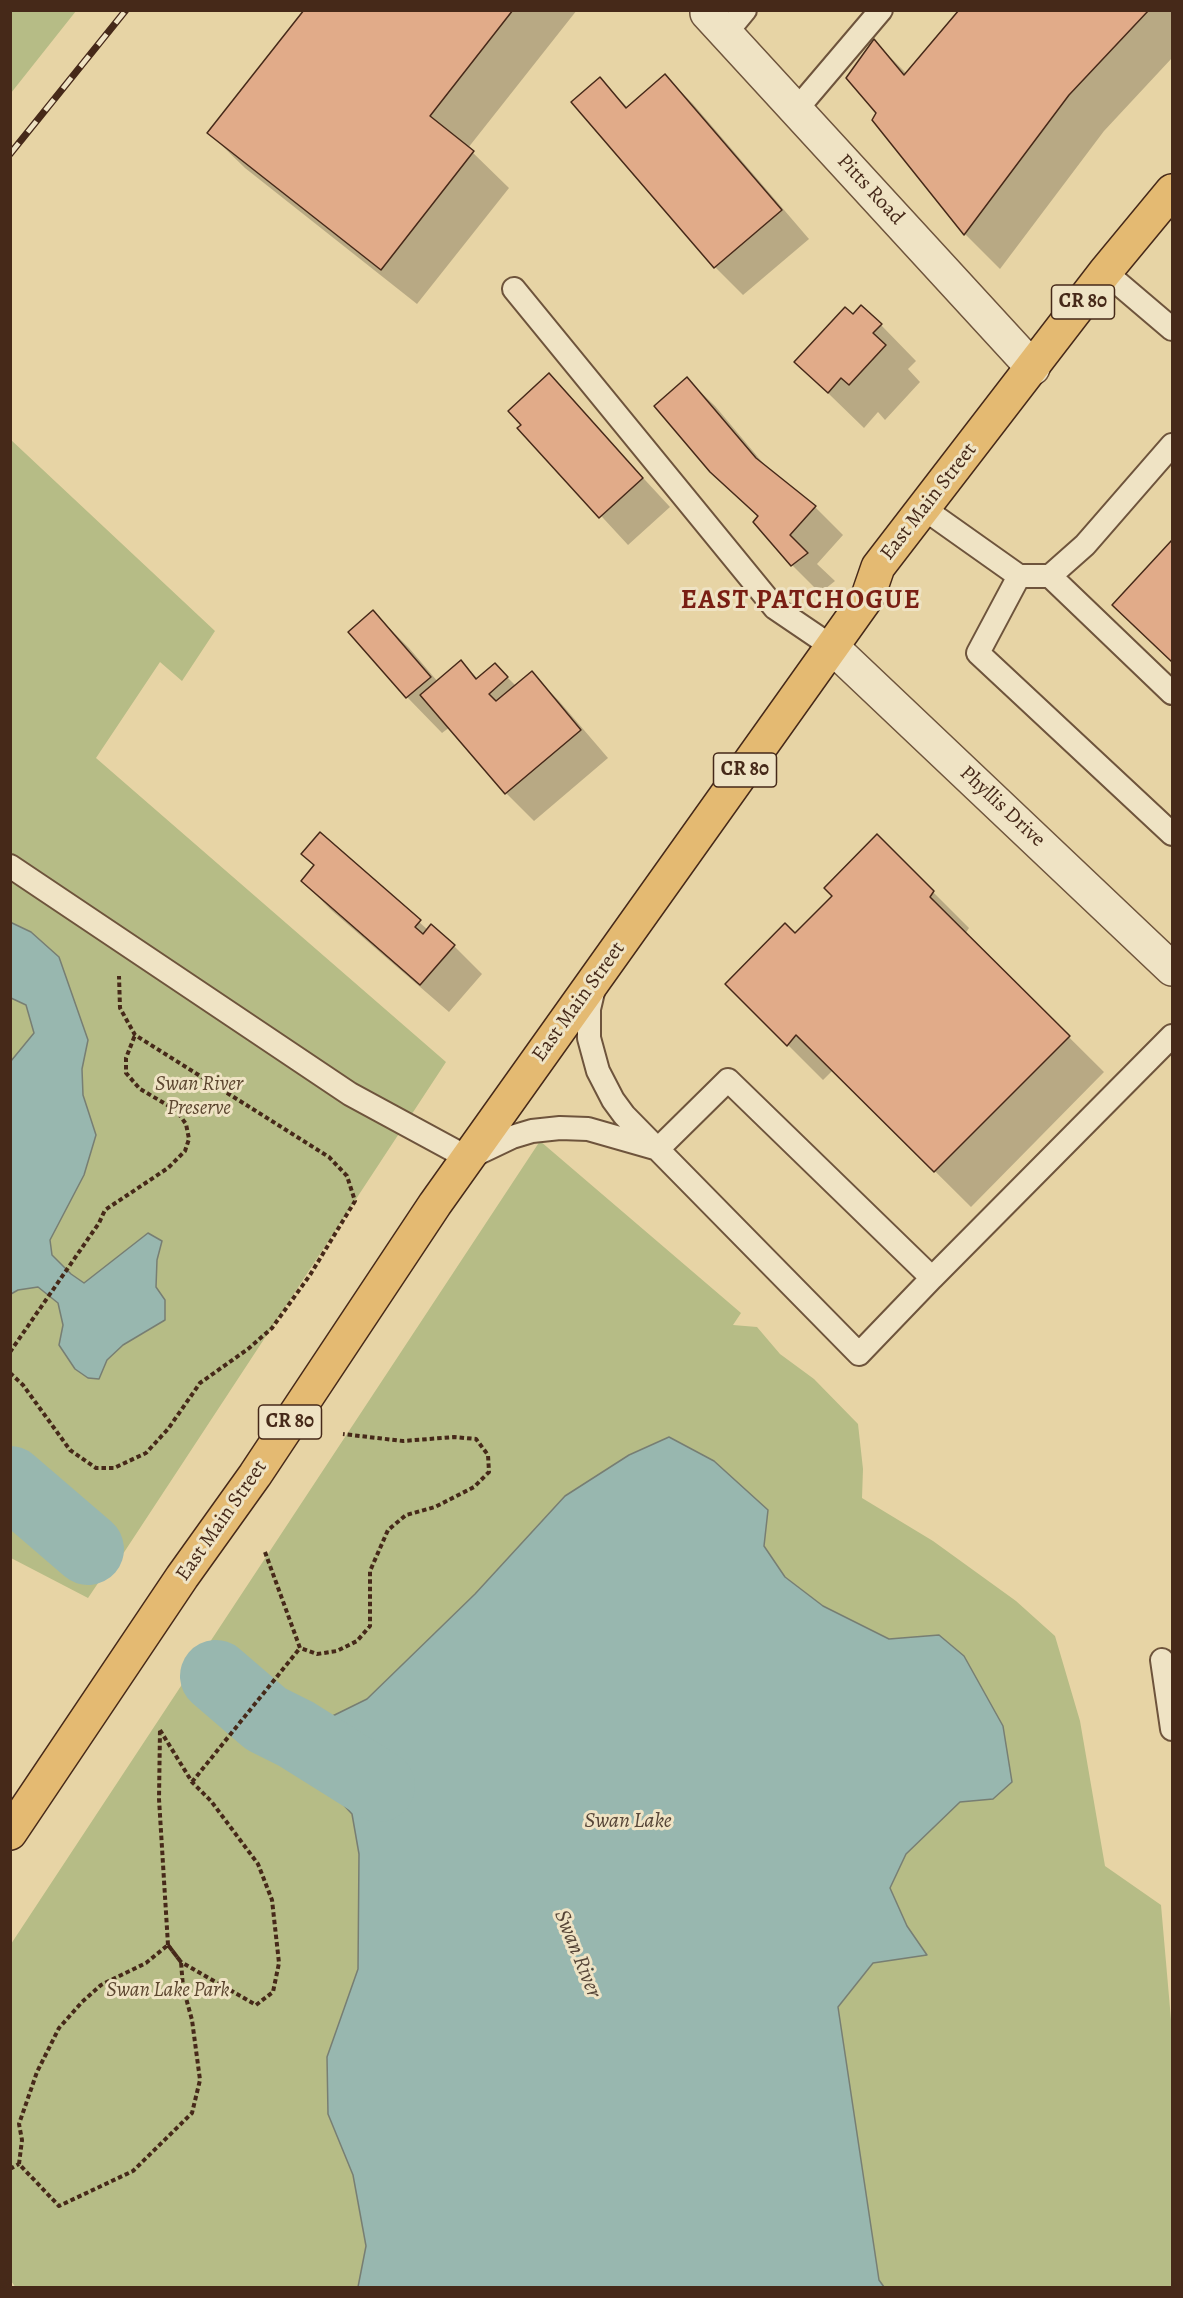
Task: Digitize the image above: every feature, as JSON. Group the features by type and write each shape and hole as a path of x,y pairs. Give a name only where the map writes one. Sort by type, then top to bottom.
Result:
{"main road":[{"name":"East Main Street","path":"10,1833 468,1158 868,596 878,567 1105,272 1173,191"}],"street":[{"name":"Pitts Road","path":"726,19 796,110 1033,368"},
{"name":"Phyllis Drive","path":"831,646 1173,969"}],"lane":[{"path":"796,110 881,10"},
{"path":"1105,272 1173,329"},
{"path":"514,289 775,608 831,646"},
{"path":"923,508 1019,576 1050,576 1085,545 1173,446"},
{"path":"1019,576 978,653 1173,834"},
{"path":"1050,576 1173,693"},
{"path":"10,866 350,1095 468,1158 512,1137 532,1131 560,1128 588,1129 658,1149"},
{"path":"597,978 588,1023 589,1038 598,1071 613,1101 624,1115 859,1354 1173,1036"},
{"path":"658,1149 728,1080 932,1278"},
{"path":"1162,1660 1173,1729"}],"path":[{"path":"10,1373 23,1385 70,1450 96,1468 114,1467 146,1453 179,1415 200,1383 248,1349 272,1328 310,1275 355,1201 347,1176 329,1157 135,1035 120,1008 117,939"},
{"path":"10,1352 99,1223 105,1210 168,1168 185,1151 189,1139 186,1124 176,1110 140,1089 126,1073 126,1058 135,1035"},
{"path":"300,1648 317,1654 337,1651 357,1641 370,1626 370,1571 388,1530 406,1515 435,1506 474,1487 489,1472 488,1455 476,1439 454,1437 403,1441 343,1434"},
{"path":"265,1552 300,1648"},
{"path":"192,1782 300,1648"},
{"path":"160,1730 192,1782 210,1801 258,1864 272,1900 279,1963 273,1992 256,2005 180,1962 168,1945 159,1799 160,1730"},
{"path":"19,2164 22,2140 19,2124 37,2072 59,2028 101,1985 146,1963 168,1945"},
{"path":"19,2164 59,2206 133,2171 192,2113 200,2080 192,2020 183,1987 180,1962"},
{"path":"10,2169 19,2164"}],"green space":[{"path":"10,11 76,11 11,93"},
{"name":"Swan River Preserve","path":"10,439 215,631 182,681 160,662 96,758 446,1062 119,1560 115,1558 88,1598 11,1558"},
{"name":"Swan Lake Park","path":"540,1141 741,1313 733,1325 757,1327 780,1354 814,1379 858,1424 863,1469 862,1498 933,1541 1016,1601 1055,1636 1080,1721 1105,1866 1161,1905 1172,2031 1172,2287 884,2288 879,2280 838,2007 873,1963 926,1955 907,1926 890,1888 906,1854 960,1801 993,1799 985,1693 964,1656 939,1635 889,1639 823,1606 785,1577 764,1546 565,1496 475,1594 367,1699 306,1729 303,1716 297,1719 287,1756 301,1759 352,1814 359,1854 363,1971 327,2057 328,2114 353,2175 366,2247 358,2287 16,2288 11,2281 11,1944"}],"water":[{"path":"10,922 31,932 59,957 88,1040 82,1069 83,1095 96,1135 84,1175 50,1240 52,1255 84,1283 148,1233 162,1241 157,1260 156,1287 165,1300 165,1320 123,1345 107,1360 99,1379 88,1378 75,1369 59,1345 63,1325 58,1303 38,1287 18,1290 11,1294 11,1061 34,1033 26,1005 11,998"},
{"name":"Swan Lake","path":"669,1437 714,1461 768,1510 764,1546 785,1577 823,1606 889,1639 939,1635 964,1656 1003,1726 1012,1782 993,1799 960,1802 906,1854 890,1888 907,1926 927,1955 873,1963 838,2007 879,2280 884,2287 358,2287 366,2246 353,2175 328,2114 327,2057 358,1969 359,1854 352,1814 301,1759 296,1734 367,1699 475,1594 565,1496 629,1455"}],"building":[{"path":"304,10 513,10 430,116 474,151 381,270 207,133"},
{"path":"959,10 1149,10 1069,95 964,235 872,120 876,113 846,78 874,39 904,75"},
{"path":"665,74 782,210 714,268 571,102 600,77 626,108"},
{"path":"861,305 882,324 873,333 886,345 849,385 841,378 828,393 794,362 845,307 853,314"},
{"path":"549,373 643,478 599,518 517,428 521,425 508,411"},
{"path":"687,377 756,458 816,506 790,535 808,553 791,566 753,522 758,516 710,472 654,406"},
{"path":"1172,540 1172,662 1112,605"},
{"path":"373,610 431,677 406,698 348,632"},
{"path":"461,660 476,679 495,663 508,677 489,694 496,701 532,671 581,730 505,794 420,695"},
{"path":"320,832 421,920 415,927 423,934 431,924 455,945 420,985 301,881 314,865 301,854"},
{"path":"877,834 934,891 930,897 1070,1036 934,1172 796,1035 787,1046 725,984 785,923 795,933 832,896 824,888"}],"waterway":[{"name":"Swan River","path":"10,1482 88,1549"},
{"name":"Swan River","path":"216,1676 266,1719 296,1734 379,1786"}],"railway":[{"path":"10,154 126,10"}],"district":[{"name":"EAST PATCHOGUE","path":"801,601"}]}
